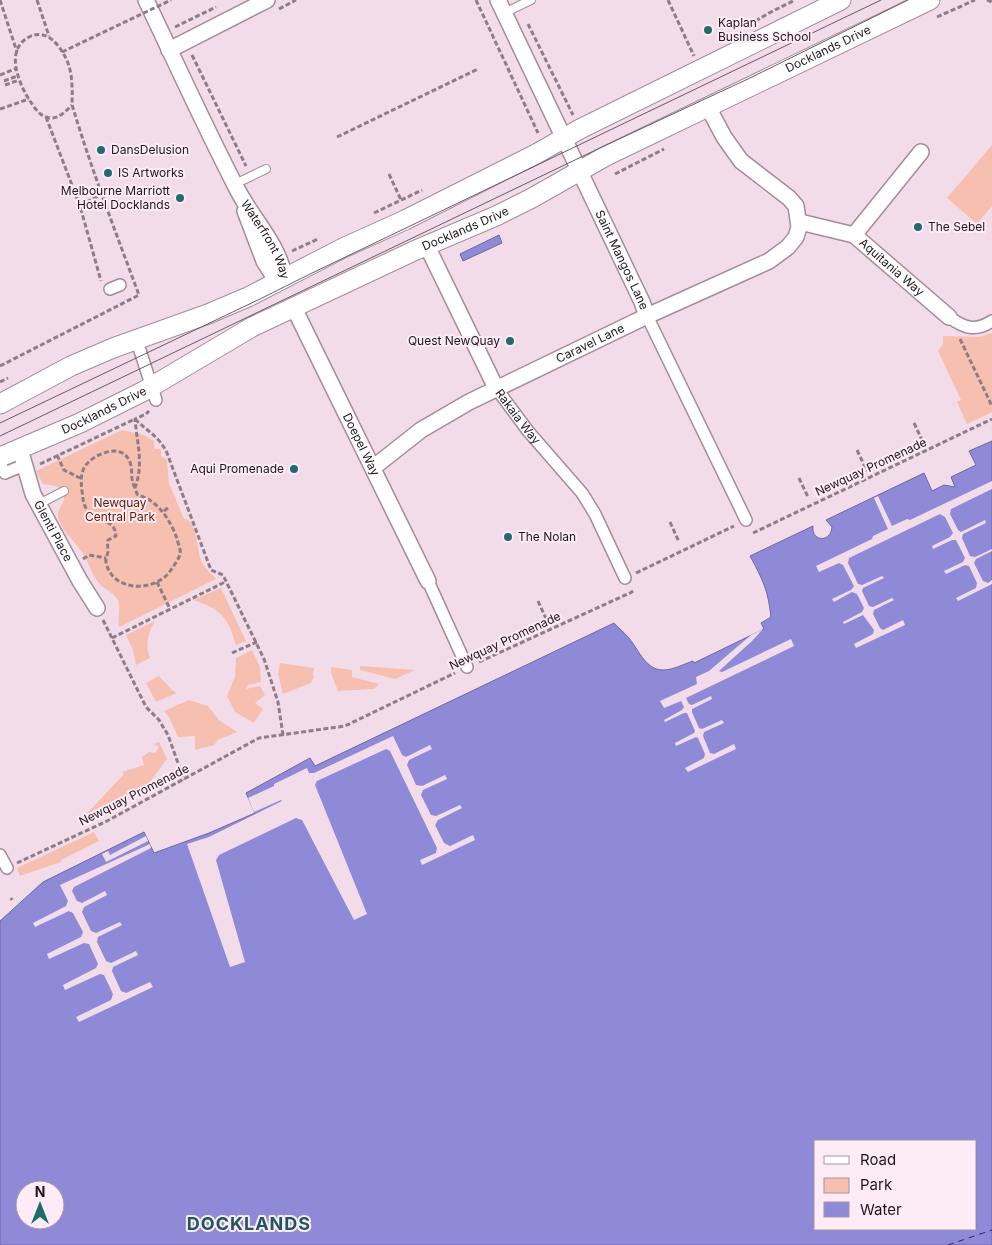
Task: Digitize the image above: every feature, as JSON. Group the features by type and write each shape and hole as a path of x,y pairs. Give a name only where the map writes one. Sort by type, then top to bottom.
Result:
{"street":[{"name":"Waterfront Way","path":"146,0 236,187 264,261 281,280 294,308"},
{"path":"0,404 71,366 136,338 218,310 281,280 343,248 405,220 536,154 563,138 841,0"},
{"name":"Docklands Drive","path":"0,457 23,462 80,423 154,393 242,332 518,205 606,156 930,0"},
{"path":"169,50 273,4"},
{"name":"Saint Mangos Lane","path":"501,6 647,316 746,520"},
{"path":"708,107 734,153 750,170 793,202 798,211 800,222"},
{"path":"854,235 921,152"},
{"name":"Aquitania Way","path":"800,222 854,235 949,317"},
{"name":"Caravel Lane","path":"374,467 421,430 496,388 775,258 793,242 800,222"},
{"name":"Rakaia Way","path":"427,246 496,388 528,431 582,493 595,514 625,578"},
{"name":"Doepel Way","path":"294,308 374,467 428,581"},
{"path":"949,317 966,328 985,325 992,321"},
{"path":"136,338 154,393"},
{"path":"0,464 4,473 23,462"},
{"name":"Glenti Place","path":"23,462 33,494 97,608"},
{"path":"428,581 467,667"},
{"path":"0,855 7,868"}],"lane":[{"path":"501,6 520,6 532,0"},
{"path":"236,187 266,169"},
{"path":"39,504 64,491"}],"path":[{"path":"0,0 17,52 15,69 20,86 36,110 46,117 111,286"},
{"path":"0,366 139,295 101,194 72,105 71,76 68,63 50,37 37,0"},
{"path":"62,52 170,0"},
{"path":"273,4 296,0"},
{"path":"476,0 538,133"},
{"path":"668,0 695,58"},
{"path":"987,0 992,2"},
{"path":"161,33 222,4"},
{"path":"520,6 573,116"},
{"path":"17,52 29,36 41,34 50,37"},
{"path":"191,51 250,177"},
{"path":"0,74 15,69"},
{"path":"337,136 478,69"},
{"path":"4,83 18,78"},
{"path":"0,108 28,99"},
{"path":"46,117 55,117 63,114 72,105"},
{"path":"389,174 402,200"},
{"path":"366,217 428,187"},
{"path":"80,206 101,194"},
{"path":"287,251 294,251 324,237"},
{"path":"107,301 110,311"},
{"path":"966,328 960,337 992,406"},
{"path":"23,462 57,455 135,419"},
{"path":"135,419 141,464 135,488"},
{"path":"135,419 163,443 210,570 223,575 257,642 278,702 282,735"},
{"name":"Newquay Promenade","path":"746,520 753,533 992,419"},
{"path":"914,423 923,442"},
{"path":"857,450 867,472"},
{"path":"118,451 123,453 130,461 131,478 137,494 151,501 172,526 180,548 180,556 170,572 157,582 145,586 133,586 118,582 109,569 106,558 108,554 108,540 116,536 114,526 95,517 85,506 82,499 80,478 84,468 93,458 108,452 118,451"},
{"path":"57,455 64,470 80,478"},
{"path":"799,478 808,497"},
{"path":"164,511 169,507"},
{"path":"625,578 746,520"},
{"path":"670,522 680,542"},
{"path":"85,558 89,555 106,558"},
{"name":"Newquay Promenade","path":"7,868 107,820 259,738 344,726 467,667 632,592 625,578"},
{"path":"157,582 170,609"},
{"path":"112,638 225,582"},
{"path":"538,601 548,623"},
{"path":"97,608 146,707 159,720 168,735 184,780"},
{"path":"232,653 257,642"}],"green space":[{"path":"992,145 992,206 977,224 947,198"},
{"path":"992,333 992,412 967,424 957,402 961,400 938,351 943,344 943,336 979,337"},
{"name":"Newquay Central Park","path":"122,430 144,435 154,441 154,449 161,449 161,456 167,460 169,483 184,519 187,519 194,528 201,560 216,579 119,627 118,600 98,582 78,547 61,525 58,512 64,499 63,491 56,486 43,484 36,471"},
{"path":"221,588 246,641 236,645 230,627 222,615 203,603 193,600"},
{"path":"155,621 148,639 150,658 136,665 133,650 126,635"},
{"path":"252,650 260,667 261,682 248,685 246,689 260,686 265,695 255,703 263,709 254,723 235,712 227,696 235,677 236,658"},
{"path":"280,663 314,668 314,677 311,683 283,694 278,674"},
{"path":"360,666 415,670 395,679 360,670"},
{"path":"331,667 352,670 352,677 379,684 374,689 338,691 331,673"},
{"path":"159,676 177,693 156,702 146,683"},
{"path":"189,700 208,706 219,720 237,732 218,740 214,745 195,750 195,736 178,737 169,717 164,711"},
{"path":"159,742 167,759 143,791 80,821 124,774 122,772 144,765 142,757 149,752 155,753 159,747 154,744"},
{"path":"94,832 99,841 61,860 61,862 20,876 17,868"}],"water":[{"path":"499,235 502,243 463,261 460,254"},
{"path":"992,441 992,1245 0,1245 0,921 43,882 144,832 154,853 209,833 255,813 246,793 310,758 315,766 614,623 628,637 642,658 657,669 667,670 693,661 694,663 764,629 761,623 771,617 764,585 750,556 813,526 813,531 818,538 825,538 831,532 832,527 826,520 924,473 932,491 944,485 955,487 951,477 976,465 969,451"}],"pier":[{"path":"992,481 992,489 951,509 950,514 958,530 961,532 985,520 986,523 963,534 962,538 970,556 975,557 992,549 992,551 976,559 974,563 983,581 988,583 992,580 992,584 958,601 956,598 976,588 977,583 969,566 965,565 946,574 944,571 963,562 965,558 956,540 933,549 932,546 950,537 953,533 945,517 940,514 849,558 848,563 858,584 862,585 882,576 884,578 863,588 862,591 869,606 873,607 892,598 894,600 874,610 873,614 880,628 883,630 903,620 905,625 856,648 854,644 873,634 874,630 863,615 844,624 843,622 862,612 864,608 857,594 852,592 834,602 832,599 851,590 854,586 843,565 839,563 819,572 816,566 872,539 873,536 888,529 874,498 878,496 892,526 907,519 910,520"},
{"path":"763,629 719,671 722,672 791,639 794,646 686,698 689,704 692,705 711,696 712,699 692,709 699,728 702,729 722,720 724,723 704,732 703,736 710,753 714,754 734,744 736,749 688,772 685,768 704,758 705,754 696,737 676,746 675,743 695,731 687,713 665,722 664,720 682,710 684,707 681,701 664,708 660,701 697,684 696,677 709,671 751,635"},
{"path":"393,736 402,755 406,757 430,745 432,749 409,760 407,765 416,785 422,786 445,775 447,779 423,790 421,795 431,815 436,816 460,805 462,808 438,820 435,825 444,843 450,846 473,835 475,840 422,865 420,860 436,853 437,848 390,751 386,749 317,781 315,785 367,914 354,920 302,820 296,818 219,855 216,860 245,962 230,967 187,844 209,837 282,801 254,812 248,798 274,786 274,784 307,768 309,773 314,773"},
{"path":"146,836 148,841 106,862 102,854 108,851 110,855"},
{"path":"150,844 151,848 74,887 72,891 77,901 82,903 105,891 107,895 84,907 82,912 91,931 96,933 120,922 122,925 98,937 97,942 106,961 111,963 136,951 138,955 113,967 112,971 121,991 126,993 150,982 153,987 79,1022 76,1017 111,1000 113,994 104,975 100,974 65,990 63,985 96,968 98,964 89,944 84,943 49,959 47,954 81,937 83,932 73,913 69,911 35,927 33,923 66,906 68,901 60,885"}],"ferry route":[{"path":"948,1245 992,1230"}],"tram line":[{"path":"0,423 881,0"},
{"path":"0,436 750,78 908,0"}],"place":[{"name":"Kaplan Business School","path":"708,30"},
{"name":"DansDelusion","path":"101,150"},
{"name":"IS Artworks","path":"108,173"},
{"name":"Melbourne Marriott Hotel Docklands","path":"180,198"},
{"name":"The Sebel","path":"918,227"},
{"name":"Quest NewQuay","path":"510,341"},
{"name":"Aqui Promenade","path":"294,469"},
{"name":"The Nolan","path":"508,537"}],"district":[{"name":"DOCKLANDS","path":"249,1224"}]}
